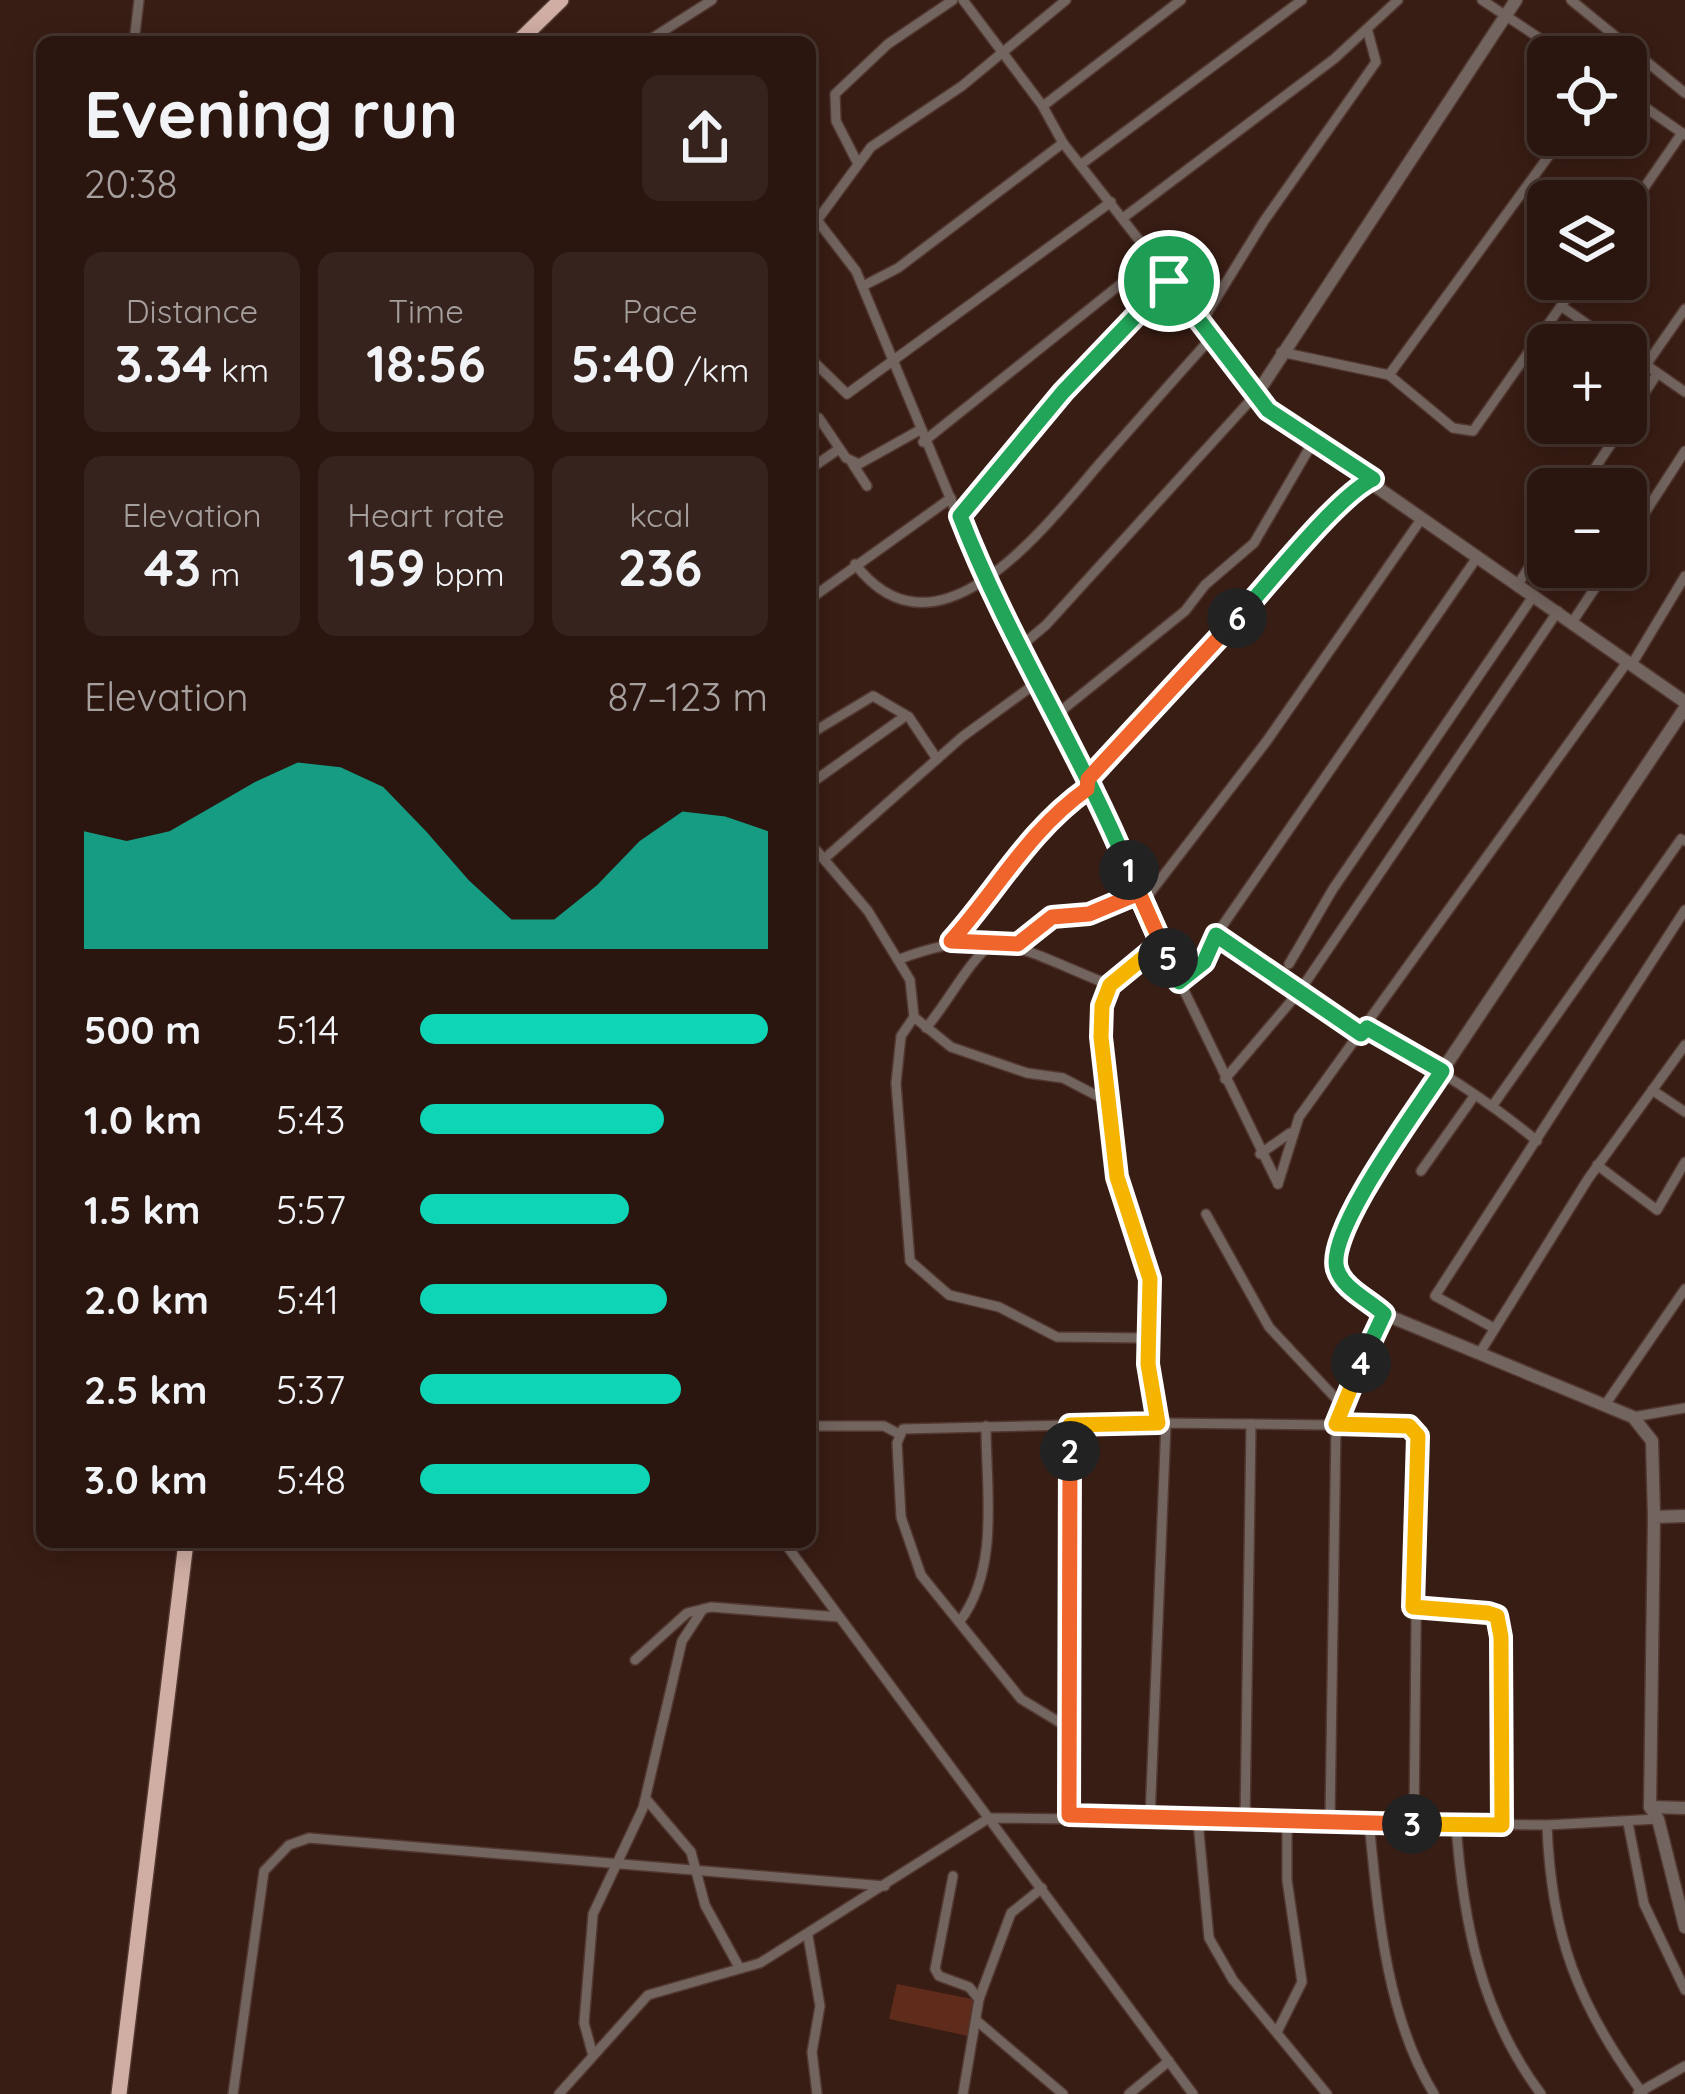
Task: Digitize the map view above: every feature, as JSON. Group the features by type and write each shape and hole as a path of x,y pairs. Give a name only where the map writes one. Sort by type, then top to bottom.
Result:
{"highway":[{"path":"524,36 561,0"},
{"path":"118,2094 185,1548"}],"street":[{"path":"135,36 139,0"},
{"path":"655,36 712,0"},
{"path":"856,160 836,121 835,94 888,44 953,0"},
{"path":"963,0 1043,106 1064,143 1268,410 1373,479 1685,705 1442,1071 1349,1220 1335,1252 1340,1276 1384,1314 1607,1402 1634,1417 1652,1441 1654,1813 1685,1928"},
{"path":"816,225 856,160 1004,52 1066,0"},
{"path":"1043,106 1181,0"},
{"path":"1082,163 1302,0"},
{"path":"1123,218 1368,32 1398,0"},
{"path":"1482,0 1509,10 1542,36"},
{"path":"1571,0 1685,93"},
{"path":"1021,646 1046,625 1258,392 1509,10"},
{"path":"1201,322 1264,220 1376,62 1368,32"},
{"path":"1647,108 1684,134 1647,185"},
{"path":"862,286 898,268 1064,143"},
{"path":"1389,375 1549,156"},
{"path":"816,364 847,394 1111,202"},
{"path":"816,216 862,286 985,582 1089,778 1272,1181 1282,1182 1291,1132"},
{"path":"923,442 1152,259"},
{"path":"960,516 1063,392 1169,281"},
{"path":"1281,352 1389,375 1453,428 1473,431 1565,300"},
{"path":"1561,306 1587,324"},
{"path":"1647,364 1685,309"},
{"path":"854,564 871,585 899,598 950,598 985,582 1046,524 1212,337"},
{"path":"1647,366 1685,392"},
{"path":"1647,389 1657,374"},
{"path":"819,418 867,486"},
{"path":"852,463 918,430"},
{"path":"1056,715 1185,611 1205,585 1254,543 1313,442"},
{"path":"816,465 839,449"},
{"path":"1647,510 1685,451"},
{"path":"951,941 981,907 995,879 1087,789 1089,778 1310,542 1348,491 1373,479"},
{"path":"816,594 951,498"},
{"path":"1018,944 1052,917 1089,914 1141,898 1266,742 1422,518"},
{"path":"1179,982 1204,962 1216,935 1478,556"},
{"path":"1518,584 1527,570"},
{"path":"1260,1154 1291,1132 1630,663 1685,577"},
{"path":"1573,621 1595,588"},
{"path":"1289,964 1333,889 1534,596"},
{"path":"1225,1079 1299,992 1558,611"},
{"path":"824,859 938,758 1039,681"},
{"path":"816,730 873,695 895,705 938,758"},
{"path":"816,780 904,717"},
{"path":"1493,1105 1681,839 1685,841"},
{"path":"816,850 900,959 910,980 914,1017 902,1036 896,1083 904,1234 918,1273 949,1294 999,1307 1058,1337 1147,1338"},
{"path":"1492,1327 1435,1296 1685,910"},
{"path":"1216,935 1299,992 1442,1071 1457,1088 1493,1105 1537,1141"},
{"path":"900,959 951,941 1018,944 1110,985"},
{"path":"1150,1819 1162,1423 1147,1338 1150,1279 1117,1177 1101,1037 1102,1006 1110,985 1161,943"},
{"path":"926,1028 969,974 975,957 991,944"},
{"path":"914,1017 951,1047 1027,1073 1063,1078 1109,1102"},
{"path":"1479,1354 1597,1165 1685,1045"},
{"path":"1652,1090 1685,1112"},
{"path":"1421,1172 1475,1095"},
{"path":"1597,1165 1657,1210 1685,1162"},
{"path":"1206,1214 1269,1327 1342,1405"},
{"path":"1607,1402 1685,1289"},
{"path":"1330,1820 1336,1424 1384,1314"},
{"path":"1634,1417 1685,1408"},
{"path":"899,1434 911,1428 1162,1423 1336,1424 1416,1430 1414,1824"},
{"path":"1245,1821 1251,1424"},
{"path":"1069,1815 1070,1425"},
{"path":"816,1426 884,1426 899,1434"},
{"path":"960,1621 975,1602 984,1572 986,1426"},
{"path":"899,1434 898,1484 910,1553 1021,1700 1069,1728"},
{"path":"1654,1517 1685,1516"},
{"path":"788,1548 1192,2094"},
{"path":"1413,1607 1497,1616 1502,1825"},
{"path":"635,1660 687,1613 703,1609 839,1617"},
{"path":"592,2052 584,2023 592,1922 646,1799 676,1660 688,1628 703,1609"},
{"path":"646,1799 691,1852 705,1905 739,1967"},
{"path":"559,2094 648,1995 760,1963 989,1818 1069,1815 1198,1822 1547,1825 1628,1822 1685,1808"},
{"path":"1278,2030 1302,1982 1287,1880 1287,1820"},
{"path":"1198,1822 1209,1938 1233,1979 1328,2094"},
{"path":"1369,1822 1383,1942 1419,2068 1433,2094"},
{"path":"1628,1822 1644,1904 1685,1990"},
{"path":"1456,1824 1467,1923 1479,1972 1496,2022 1541,2094"},
{"path":"1547,1825 1551,1888 1571,1976 1640,2093 1685,2066"},
{"path":"233,2094 264,1871 289,1845 309,1838 885,1886"},
{"path":"952,1876 935,1969 939,1976 969,1987 979,1999"},
{"path":"963,2094 979,1999 1011,1913 1042,1888"},
{"path":"808,1936 820,2006 812,2052 817,2094"},
{"path":"977,2021 1064,2094"},
{"path":"1129,2094 1168,2061"}],"shaded area":[{"path":"897,1984 977,2000 968,2036 889,2019"}],"route":[{"path":"1169,281 1063,392 960,516 985,582 1088,775 1089,778 1091,787 1118,842 1161,943 1110,985 1102,1006 1101,1037 1117,1177 1150,1279 1153,1306 1148,1364 1158,1423 1070,1425 1069,1815 1198,1822 1502,1825 1497,1616 1413,1607 1419,1496 1416,1430 1394,1424 1336,1424 1384,1314 1348,1287 1335,1265 1335,1252 1349,1220 1442,1071 1367,1028 1361,1034 1216,935 1204,962 1179,982 1161,943 1139,893 1089,914 1052,917 1018,944 951,941 981,907 995,879 1061,809 1087,789 1088,779 1089,778 1167,692 1310,542 1348,491 1373,479 1268,410 1169,281"}]}
